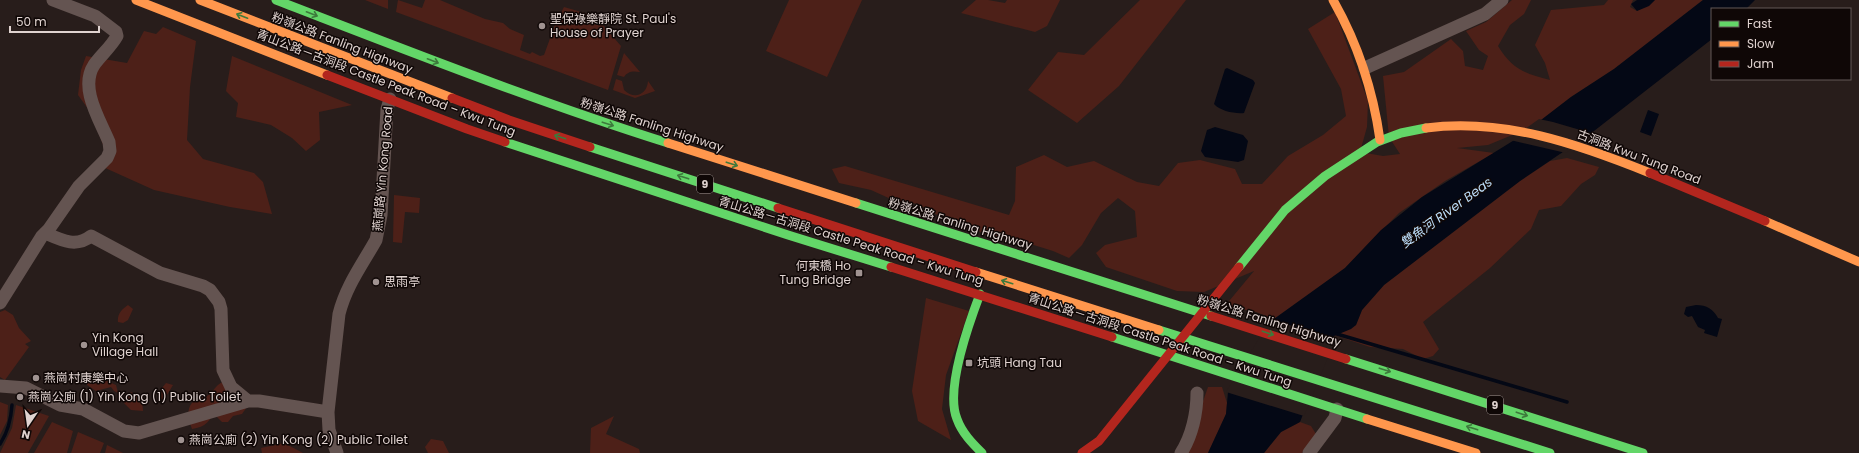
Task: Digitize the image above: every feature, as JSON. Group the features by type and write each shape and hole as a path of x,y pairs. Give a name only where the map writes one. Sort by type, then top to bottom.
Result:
{"main road":[{"name":"青山公路－古洞段 Castle Peak Road – Kwu Tung","path":"136,0 467,129 788,235 980,294 1314,403 1476,453"},
{"name":"粉嶺公路 Fanling Highway","path":"200,0 509,120 920,254 1550,453"},
{"name":"粉嶺公路 Fanling Highway","path":"276,0 444,66 596,120 1644,453"},
{"path":"1333,0 1344,18 1365,68 1373,98 1380,140"},
{"name":"古洞路 Kwu Tung Road","path":"1082,453 1099,441 1143,389 1285,210 1300,194 1329,172 1380,140 1412,130 1452,125 1491,126 1540,134 1599,152 1755,216 1859,262"},
{"path":"980,294 954,380 952,399 955,416 964,436 982,453"}],"street":[{"path":"0,303 45,233 79,186 107,158 110,151 109,142 89,87 90,76 94,66 117,36 116,32 95,16 53,0"},
{"path":"1365,68 1485,14 1502,0"},
{"name":"燕崗路 Yin Kong Road","path":"337,453 329,430 328,412 339,314 348,286 376,240 378,232 381,215 387,110 390,99"},
{"path":"45,233 64,241 75,243 86,240 91,236 160,273 202,286 210,290 219,302 222,309 223,370 231,387 248,401"},
{"path":"0,386 26,388 60,405 83,409 124,431 139,433 248,401 259,401 328,412"},
{"path":"1181,453 1195,419 1197,393"},
{"path":"1309,453 1335,418 1337,409"}],"shaded area":[{"path":"365,0 388,0 388,9"},
{"path":"398,0 422,8 425,0 440,0 485,19 503,23 510,29 524,35 520,50 530,54 532,52 540,56 544,55 556,22 564,7 595,16 621,46 608,90 396,12"},
{"path":"789,0 862,0 827,77 766,51"},
{"path":"976,0 988,0 1005,3 1007,0 1060,0 1047,26 1035,32 961,13"},
{"path":"1140,0 1186,0 1119,86 1077,123 1028,90 1058,52 1084,55"},
{"path":"1512,0 1531,0 1524,14 1510,25 1498,46 1503,54 1514,65 1526,73 1550,80 1545,63 1535,45 1551,10 1604,5 1608,0 1633,0 1630,7 1637,11 1655,0 1703,0 1614,69 1571,97 1534,126 1488,145 1457,148 1494,153 1445,181 1399,213 1345,268 1274,319 1256,312 1225,306 1254,271 1204,292 1177,291 1106,267 1096,253 1105,245 1137,237 1135,211 1118,198 1101,213 1082,245 1069,258 1053,251 1014,239 983,234 968,223 952,223 918,204 893,200 871,190 839,183 832,169 845,166 1009,215 1015,201 1016,167 1044,155 1067,167 1094,161 1137,182 1159,186 1178,163 1200,160 1235,169 1242,184 1262,184 1288,156 1323,135 1346,116 1341,89 1308,29 1335,12 1368,101 1367,127 1360,152 1383,156 1400,154 1389,137 1383,76 1404,72 1451,39 1463,51 1465,66 1483,70 1488,56 1479,50 1466,31 1486,22"},
{"path":"163,27 196,41 190,87 187,140 203,159 254,173 263,182 272,214 230,207 154,190 103,167 105,150 91,113 78,95 81,70 86,56 127,63 144,31 156,34"},
{"path":"624,53 640,72 631,72 624,77 617,75"},
{"path":"232,56 352,105 319,112 320,140 306,151 292,138 271,125 236,117 238,103 226,91"},
{"path":"616,79 622,81 624,90 632,95 643,93 648,81 655,91 635,98 613,90"},
{"path":"1567,158 1599,167 1595,175 1581,184 1561,206 1539,210 1531,229 1490,268 1423,322 1439,349 1433,356 1423,359 1403,349 1370,347 1334,335 1356,325 1362,310 1384,285 1520,181 1550,161"},
{"path":"394,195 420,198 419,213 405,212 402,243 393,242"},
{"path":"926,298 969,311 946,375 942,409 951,440 918,421 912,391"},
{"path":"128,305 133,309 128,320 123,323 118,322 120,312"},
{"path":"5,310 13,315 19,328 31,341 25,344 29,347 5,380 0,377 0,312"},
{"path":"90,373 107,373 113,376 109,382 116,385 118,393 111,387 96,391 87,385 86,377"},
{"path":"223,382 249,404 242,414 233,416 228,422 222,422 217,417 216,409 207,423 201,427 192,429 189,421 189,408 193,402 199,398 209,395 218,385"},
{"path":"166,383 173,385 164,400 160,398 162,388"},
{"path":"1208,387 1222,387 1227,403 1226,414 1208,453 1185,453"},
{"path":"131,392 142,400 143,411 131,410 124,403 126,397"},
{"path":"0,402 8,405 7,421 0,435"},
{"path":"16,405 49,416 28,453 0,453 12,428"},
{"path":"614,416 606,434 639,449 640,453 590,453 591,428"},
{"path":"52,422 73,431 67,453 34,453"},
{"path":"1300,422 1311,426 1316,434 1302,453 1264,453 1281,432"},
{"path":"78,432 104,443 100,453 71,453"},
{"path":"431,439 443,441 449,453 428,453 425,447"},
{"path":"284,443 303,453 262,453 261,448"},
{"path":"107,445 123,453 105,453"}],"water":[{"path":"1637,0 1655,0 1649,6 1637,11 1631,4"},
{"name":"雙魚河 River Beas","path":"1703,0 1755,0 1747,8 1711,8 1711,40 1594,131 1520,181 1384,285 1362,310 1356,325 1351,329 1334,336 1300,422 1281,432 1264,453 1208,453 1226,414 1228,392 1274,319 1345,268 1381,230 1422,197 1516,139 1571,97 1614,69"},
{"path":"1227,68 1253,80 1255,83 1244,113 1228,112 1214,104 1225,69"},
{"path":"1648,110 1659,114 1651,136 1640,132"},
{"path":"1215,127 1243,135 1248,141 1244,160 1238,162 1205,157 1201,151 1207,130"},
{"path":"1696,305 1709,308 1718,318 1722,319 1717,337 1704,333 1705,330 1698,327 1692,316 1688,317 1684,314 1686,307"}],"pier":[{"path":"1539,119 1594,134 1566,153 1510,140"},
{"path":"1271,319 1335,340 1304,416 1226,392"}],"waterway":[{"path":"1337,334 1567,402"},
{"path":"0,444 9,426 12,405"}],"traffic: fast":[{"path":"276,0 569,110 668,143"},
{"path":"1239,267 1285,210 1325,176 1377,142 1401,133 1426,128"},
{"path":"505,142 788,235 891,267"},
{"path":"590,147 778,208"},
{"path":"856,203 1211,316"},
{"path":"980,294 960,356 956,374 954,406 957,419 964,433 982,453"},
{"path":"1159,330 1550,453"},
{"path":"1112,337 1367,419"},
{"path":"1346,359 1643,453"}],"traffic: slow":[{"path":"136,0 327,75"},
{"path":"200,0 452,98"},
{"path":"1333,0 1350,33 1369,85 1380,140"},
{"path":"1426,128 1455,126 1513,130 1568,143 1650,173"},
{"path":"668,143 856,203"},
{"path":"1765,221 1859,262"},
{"path":"976,272 1159,330"},
{"path":"1367,419 1476,453"}],"traffic: jam":[{"path":"327,75 467,129 505,142"},
{"path":"452,98 509,120 590,147"},
{"path":"1650,173 1765,221"},
{"path":"778,208 976,272"},
{"path":"891,267 1112,337"},
{"path":"1082,453 1099,441 1239,267"},
{"path":"1211,316 1346,359"}],"place":[{"name":"聖保祿樂靜院 St. Paul's House of Prayer","path":"542,26"},
{"name":"何東橋 Ho Tung Bridge","path":"859,273"},
{"name":"思雨亭","path":"376,282"},
{"name":"Yin Kong Village Hall","path":"84,345"},
{"name":"坑頭 Hang Tau","path":"969,363"},
{"name":"燕崗村康樂中心","path":"36,378"},
{"name":"燕崗公廁 (1) Yin Kong (1) Public Toilet","path":"20,397"},
{"name":"燕崗公廁 (2) Yin Kong (2) Public Toilet","path":"181,440"}]}
